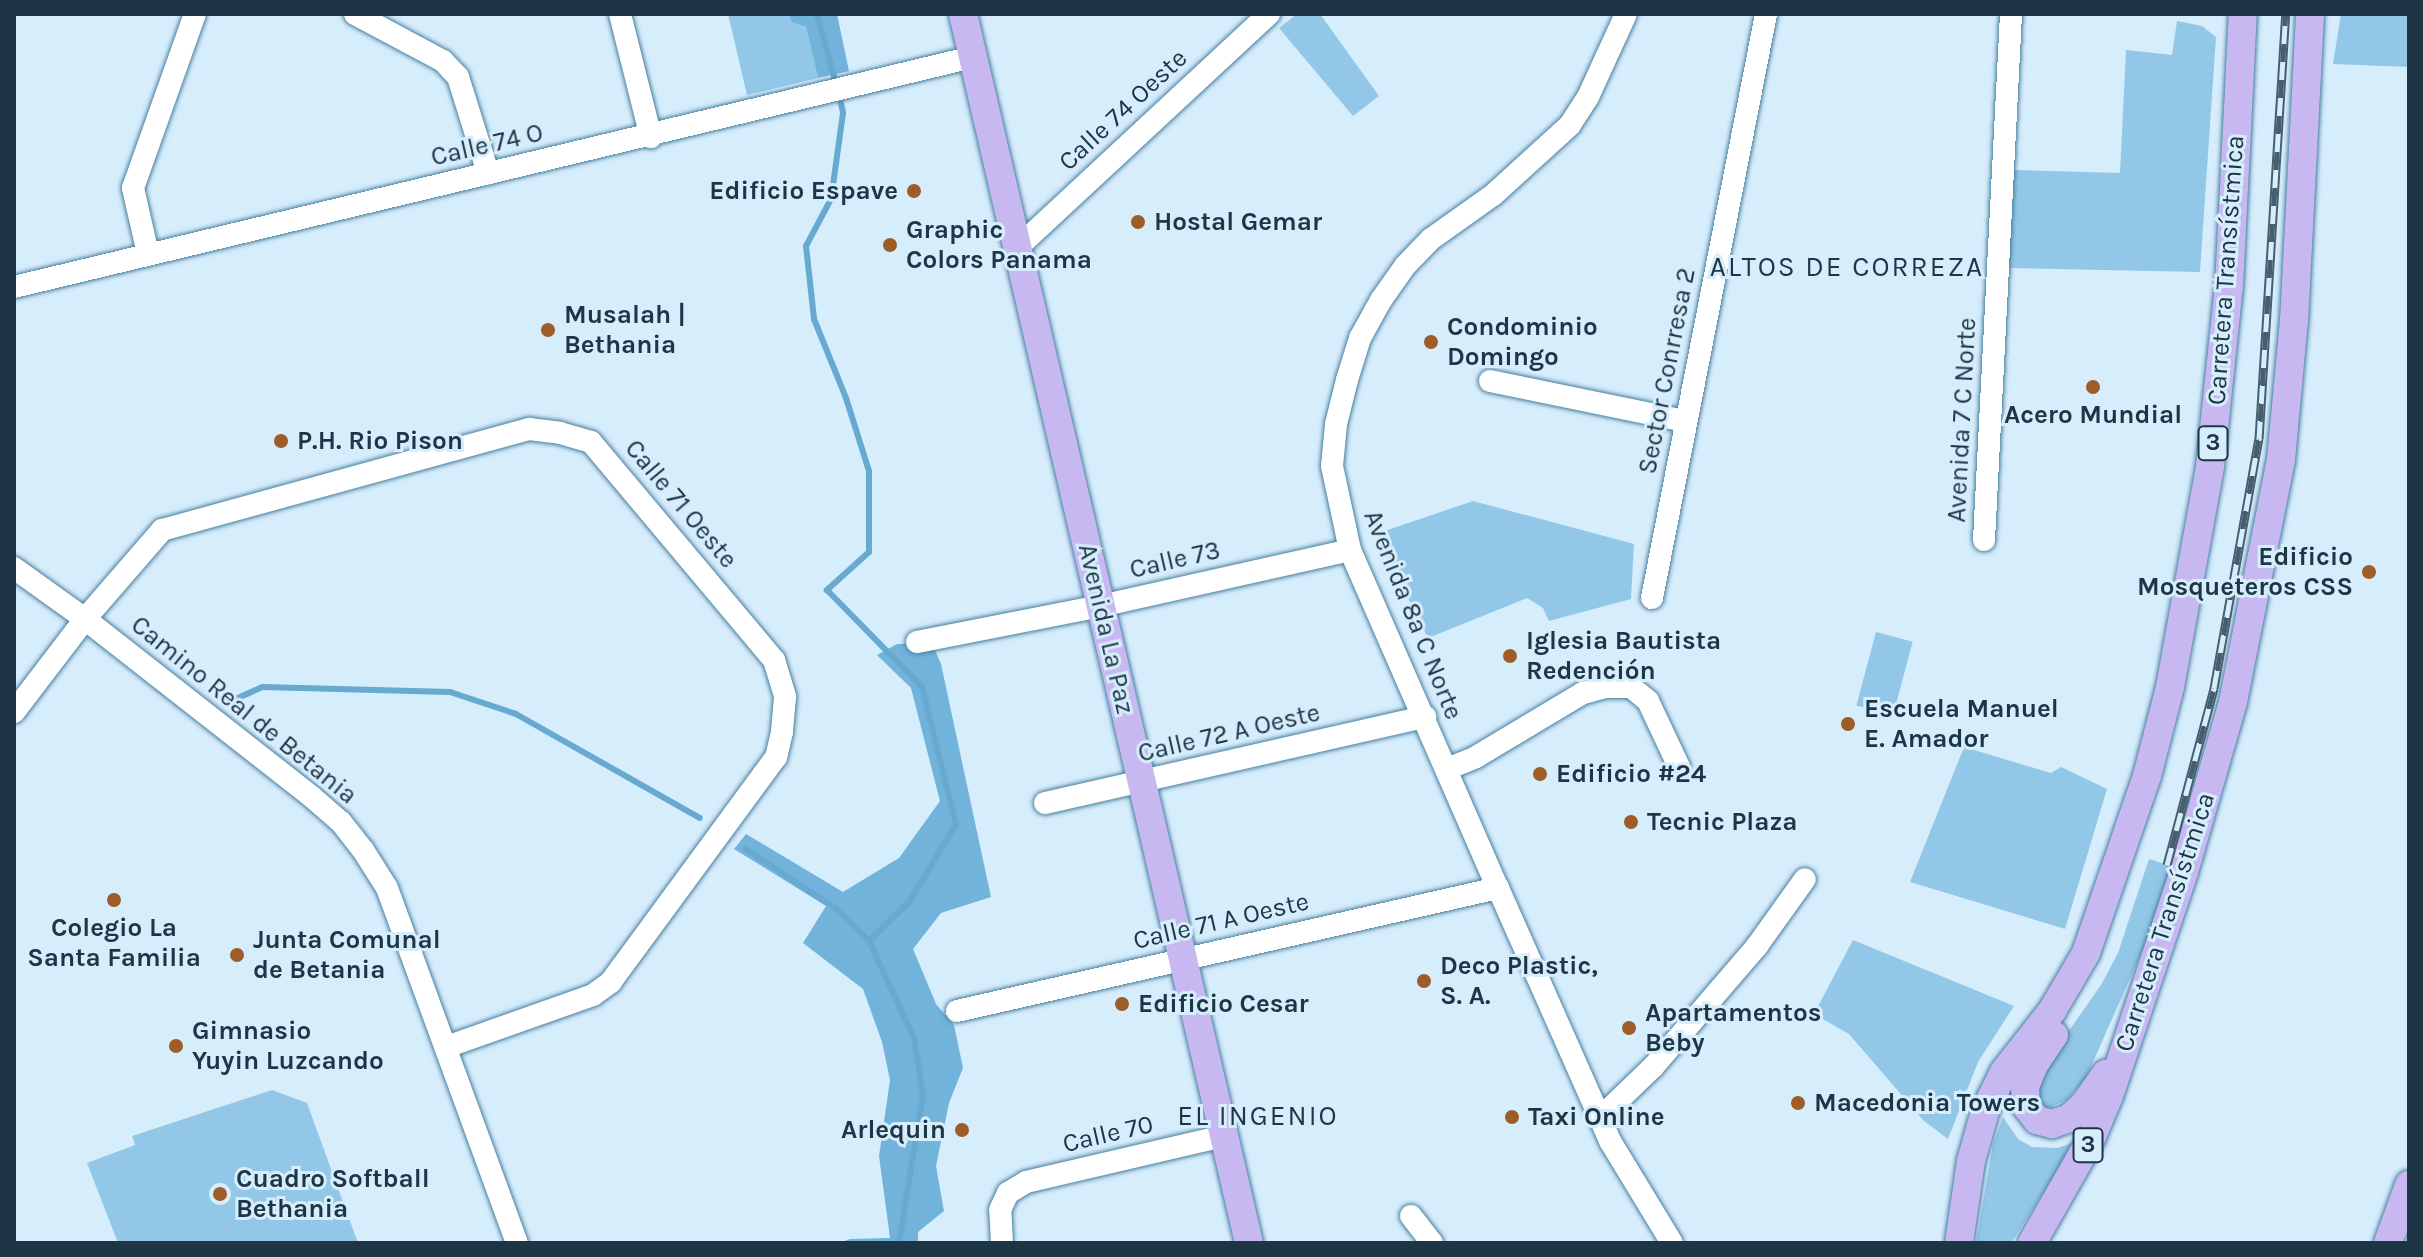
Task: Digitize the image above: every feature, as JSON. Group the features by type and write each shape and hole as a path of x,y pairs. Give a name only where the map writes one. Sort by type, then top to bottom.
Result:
{"main road":[{"name":"Avenida La Paz","path":"963,14 1249,1243"},
{"name":"Carretera Transístmica","path":"1959,1243 1971,1161 1986,1108 2004,1072 2052,1011 2086,953 2147,776 2170,687 2207,498 2229,286 2243,14"},
{"name":"Carretera Transístmica","path":"2032,1243 2090,1141 2128,1039 2184,872 2233,702 2270,531 2281,460 2294,321 2310,14"},
{"path":"2118,862 2098,963 2085,990 2027,1079 2024,1101 2032,1116 2052,1124 2076,1113 2128,1039"},
{"path":"2388,1243 2409,1185"}],"street":[{"path":"148,254 133,188 195,14"},
{"path":"355,14 443,61 458,77 488,173"},
{"path":"620,14 651,137"},
{"name":"Calle 74 Oeste","path":"1017,248 1269,14"},
{"name":"Avenida 8a C Norte","path":"1626,14 1588,97 1570,125 1493,195 1431,239 1405,266 1360,338 1336,424 1332,466 1350,550 1610,1141 1672,1243"},
{"name":"Sector Conrresa 2","path":"1652,598 1766,14"},
{"name":"Avenida 7 C Norte","path":"1984,540 2011,14"},
{"name":"Calle 74 O","path":"14,287 651,137 973,57"},
{"path":"1490,381 1685,421"},
{"name":"Calle 71 Oeste","path":"14,712 85,619 148,542 162,530 529,429 560,433 591,442 774,660 785,697 776,757 611,982 593,995 446,1047"},
{"name":"Calle 73","path":"917,642 1100,606 1350,550"},
{"name":"Camino Real de Betania","path":"14,568 85,619 341,822 387,888 517,1243"},
{"path":"1447,769 1476,757 1583,693 1605,687 1631,687 1648,701 1679,767"},
{"name":"Calle 72 A Oeste","path":"1045,803 1425,717"},
{"path":"1600,1118 1663,1056 1757,946 1805,879"},
{"name":"Calle 71 A Oeste","path":"957,1011 1498,888"},
{"name":"Calle 70","path":"1002,1243 1000,1210 1008,1193 1026,1182 1224,1136"},
{"path":"1411,1216 1432,1243"}],"shaded area":[{"path":"728,14 789,14 791,22 806,27 818,78 747,95"},
{"path":"789,14 837,14 849,71 818,78 806,27 791,22"},
{"path":"1297,14 1320,14 1379,96 1353,116 1279,28"},
{"path":"2341,14 2409,14 2409,67 2333,64"},
{"path":"2177,21 2202,26 2216,37 2200,272 2008,268 2013,170 2120,173 2126,50 2172,55"},
{"path":"1473,501 1634,544 1631,599 1549,621 1543,608 1527,598 1428,638 1376,534"},
{"path":"1876,632 1913,642 1893,715 1856,705"},
{"path":"932,643 941,664 991,897 941,913 913,949 936,1004 954,1025 963,1068 949,1103 936,1166 944,1211 918,1232 918,1243 839,1243 850,1239 890,1238 879,1156 890,1080 882,1042 863,989 803,943 826,906 734,849 746,834 843,892 899,858 940,801 911,688 877,655 897,644"},
{"path":"1964,747 2051,773 2061,767 2107,789 2065,929 1910,882"},
{"path":"2149,859 2174,867 2156,920 2085,1080 2066,1100 2051,1107 2041,1107 2033,1082 2101,985 2118,953"},
{"path":"1853,940 2014,1006 1978,1062 1948,1139 1924,1121 1849,1034 1814,1014"},
{"name":"Cuadro Softball Bethania","path":"272,1090 307,1103 358,1243 118,1243 87,1163 135,1145 132,1136"},
{"path":"2003,1117 2018,1139 2032,1147 2057,1148 2076,1142 2011,1243 1976,1243 1993,1144"}],"waterway":[{"path":"817,14 836,84"},
{"path":"839,95 843,113 831,199 806,246 814,319 846,398 869,471 869,552 827,590 922,687 956,824 910,901 869,941 914,1038 923,1095 899,1243"},
{"path":"231,701 263,687 450,692 516,714 700,818"},
{"path":"746,849 838,910 869,941"}],"railway":[{"path":"2167,865 2214,688 2259,439 2286,14"}],"place":[{"name":"Edificio Espave","path":"914,191"},
{"name":"Hostal Gemar","path":"1138,222"},
{"name":"Graphic Colors Panama","path":"890,245"},
{"name":"Musalah | Bethania","path":"548,330"},
{"name":"Condominio Domingo","path":"1431,342"},
{"name":"Acero Mundial","path":"2093,387"},
{"name":"P.H. Rio Pison","path":"281,441"},
{"name":"Edificio Mosqueteros CSS","path":"2369,572"},
{"name":"Iglesia Bautista Redención","path":"1510,656"},
{"name":"Escuela Manuel E. Amador","path":"1848,724"},
{"name":"Edificio #24","path":"1540,774"},
{"name":"Tecnic Plaza","path":"1631,822"},
{"name":"Colegio La Santa Familia","path":"114,900"},
{"name":"Junta Comunal de Betania","path":"237,955"},
{"name":"Deco Plastic, S. A.","path":"1424,981"},
{"name":"Edificio Cesar","path":"1122,1004"},
{"name":"Apartamentos Beby","path":"1629,1028"},
{"name":"Gimnasio Yuyin Luzcando","path":"176,1046"},
{"name":"Macedonia Towers","path":"1798,1103"},
{"name":"Taxi Online","path":"1512,1117"},
{"name":"Arlequin","path":"962,1130"},
{"name":"Cuadro Softball Bethania","path":"220,1194"}],"district":[{"name":"ALTOS DE CORREZA","path":"1847,267"},
{"name":"EL INGENIO","path":"1258,1116"}]}
